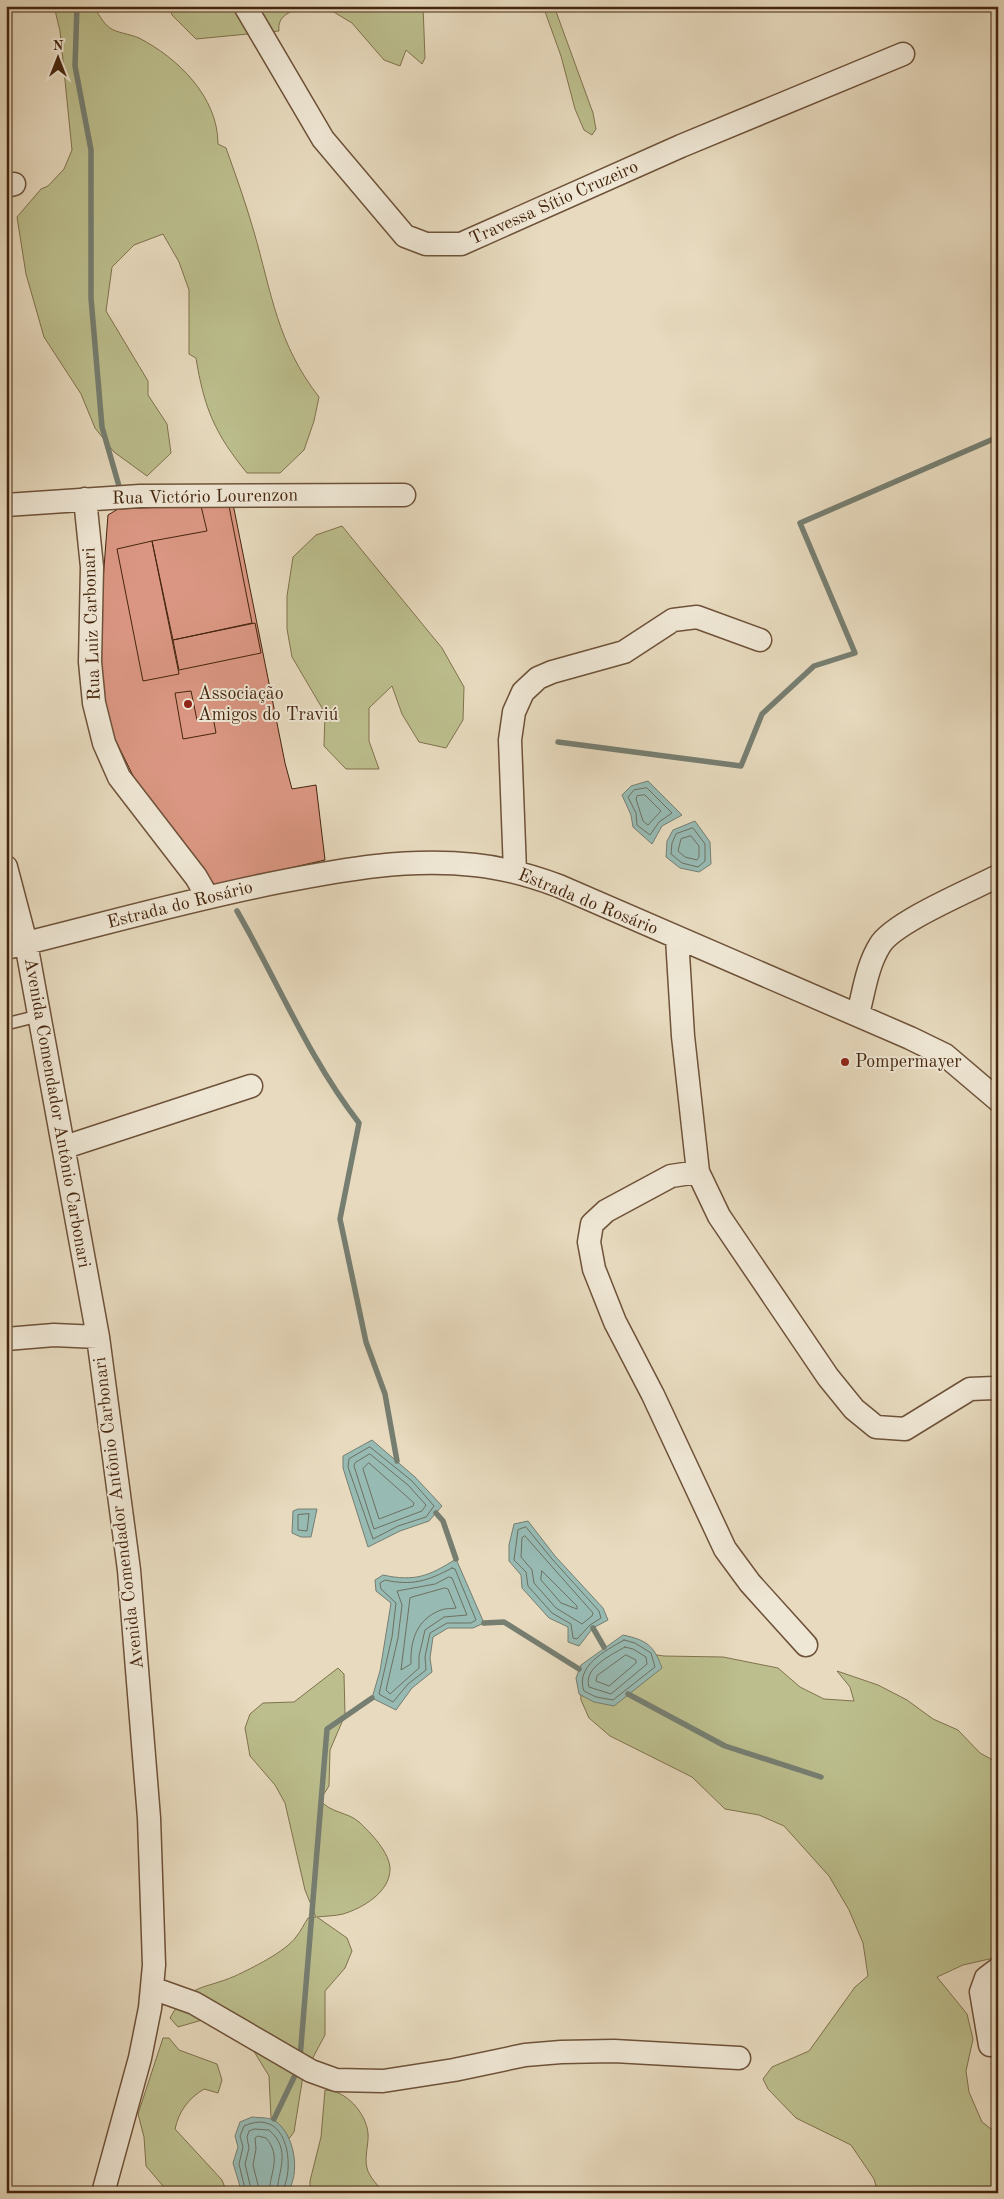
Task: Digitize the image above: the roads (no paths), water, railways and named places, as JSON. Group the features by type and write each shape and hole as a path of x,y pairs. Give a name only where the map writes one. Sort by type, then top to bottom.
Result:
{"street":[{"name":"Travessa Sítio Cruzeiro","path":"245,6 323,138 405,236 426,244 461,244 681,146 903,54"},
{"name":"Rua Victório Lourenzon","path":"6,505 140,496 404,495"},
{"name":"Rua Luiz Carbonari","path":"85,499 92,567 90,662 94,703 104,743 119,777 196,877 207,896"},
{"path":"515,871 510,740 514,712 523,692 538,678 552,672 624,652 673,620 697,617 760,640"},
{"name":"Estrada do Rosário","path":"16,946 207,896 340,870 392,862 442,862 515,871 560,886 677,938 858,1014 945,1055 998,1100"},
{"name":"Avenida Comendador Antônio Carbonari","path":"6,867 16,946 38,1016 65,1147 98,1337 129,1570 149,1818 154,1966 152,1988 140,2058 104,2193"},
{"path":"858,1014 872,960 881,943 900,927 998,876"},
{"path":"677,938 683,1036 698,1172 719,1216 828,1377 854,1409 876,1427 905,1429 970,1389 994,1388 998,1390"},
{"path":"65,1147 251,1086"},
{"path":"698,1172 671,1176 606,1211 592,1224 589,1242 594,1269 615,1322 653,1395 725,1549 750,1583 806,1646"},
{"path":"6,1339 54,1335 98,1337"},
{"path":"990,2046 981,1992 986,1978 998,1970"},
{"path":"152,1988 194,2003 310,2072 336,2080 383,2081 454,2070 525,2055 561,2052 614,2051 739,2058"}],"lane":[{"path":"6,1024 38,1016"}],"water":[{"path":"648,781 682,815 662,826 652,844 633,827 631,815 622,795 631,786"},
{"path":"695,821 710,842 711,864 699,872 680,868 666,857 667,841 673,830"},
{"path":"372,1440 415,1477 442,1506 429,1521 400,1531 368,1547 343,1468 343,1456"},
{"path":"298,1509 317,1509 311,1537 301,1537 292,1533 293,1511"},
{"path":"528,1521 555,1556 603,1608 608,1620 593,1628 579,1646 568,1642 568,1627 549,1618 522,1588 521,1575 509,1561 509,1545 514,1524"},
{"path":"456,1559 484,1623 473,1628 448,1628 433,1637 430,1658 432,1672 412,1688 396,1710 372,1698 380,1671 391,1603 376,1591 375,1580 383,1575 404,1578 421,1576 438,1570"},
{"path":"623,1635 638,1639 648,1645 656,1654 662,1668 614,1706 594,1702 579,1694 576,1678 581,1665"},
{"path":"252,2117 273,2120 282,2127 287,2135 294,2155 295,2165 294,2176 287,2193 242,2193 233,2163 238,2147 235,2136 240,2122"}],"waterway":[{"path":"77,6 75,66 91,150 91,298 102,427 121,493"},
{"path":"558,742 741,766 762,714 814,666 855,653 800,523 998,437"},
{"path":"237,911 309,1046 324,1072 359,1123 340,1219 366,1342 385,1394 397,1461"},
{"path":"436,1513 443,1521 456,1559"},
{"path":"484,1623 504,1622 579,1669"},
{"path":"593,1628 604,1647"},
{"path":"628,1694 725,1746 821,1777"},
{"path":"300,2058 327,1729 372,1698"},
{"path":"274,2119 298,2069"}],"place":[{"name":"Associação Amigos do Traviú","path":"188,704"},
{"name":"Pompermayer","path":"845,1062"}]}
